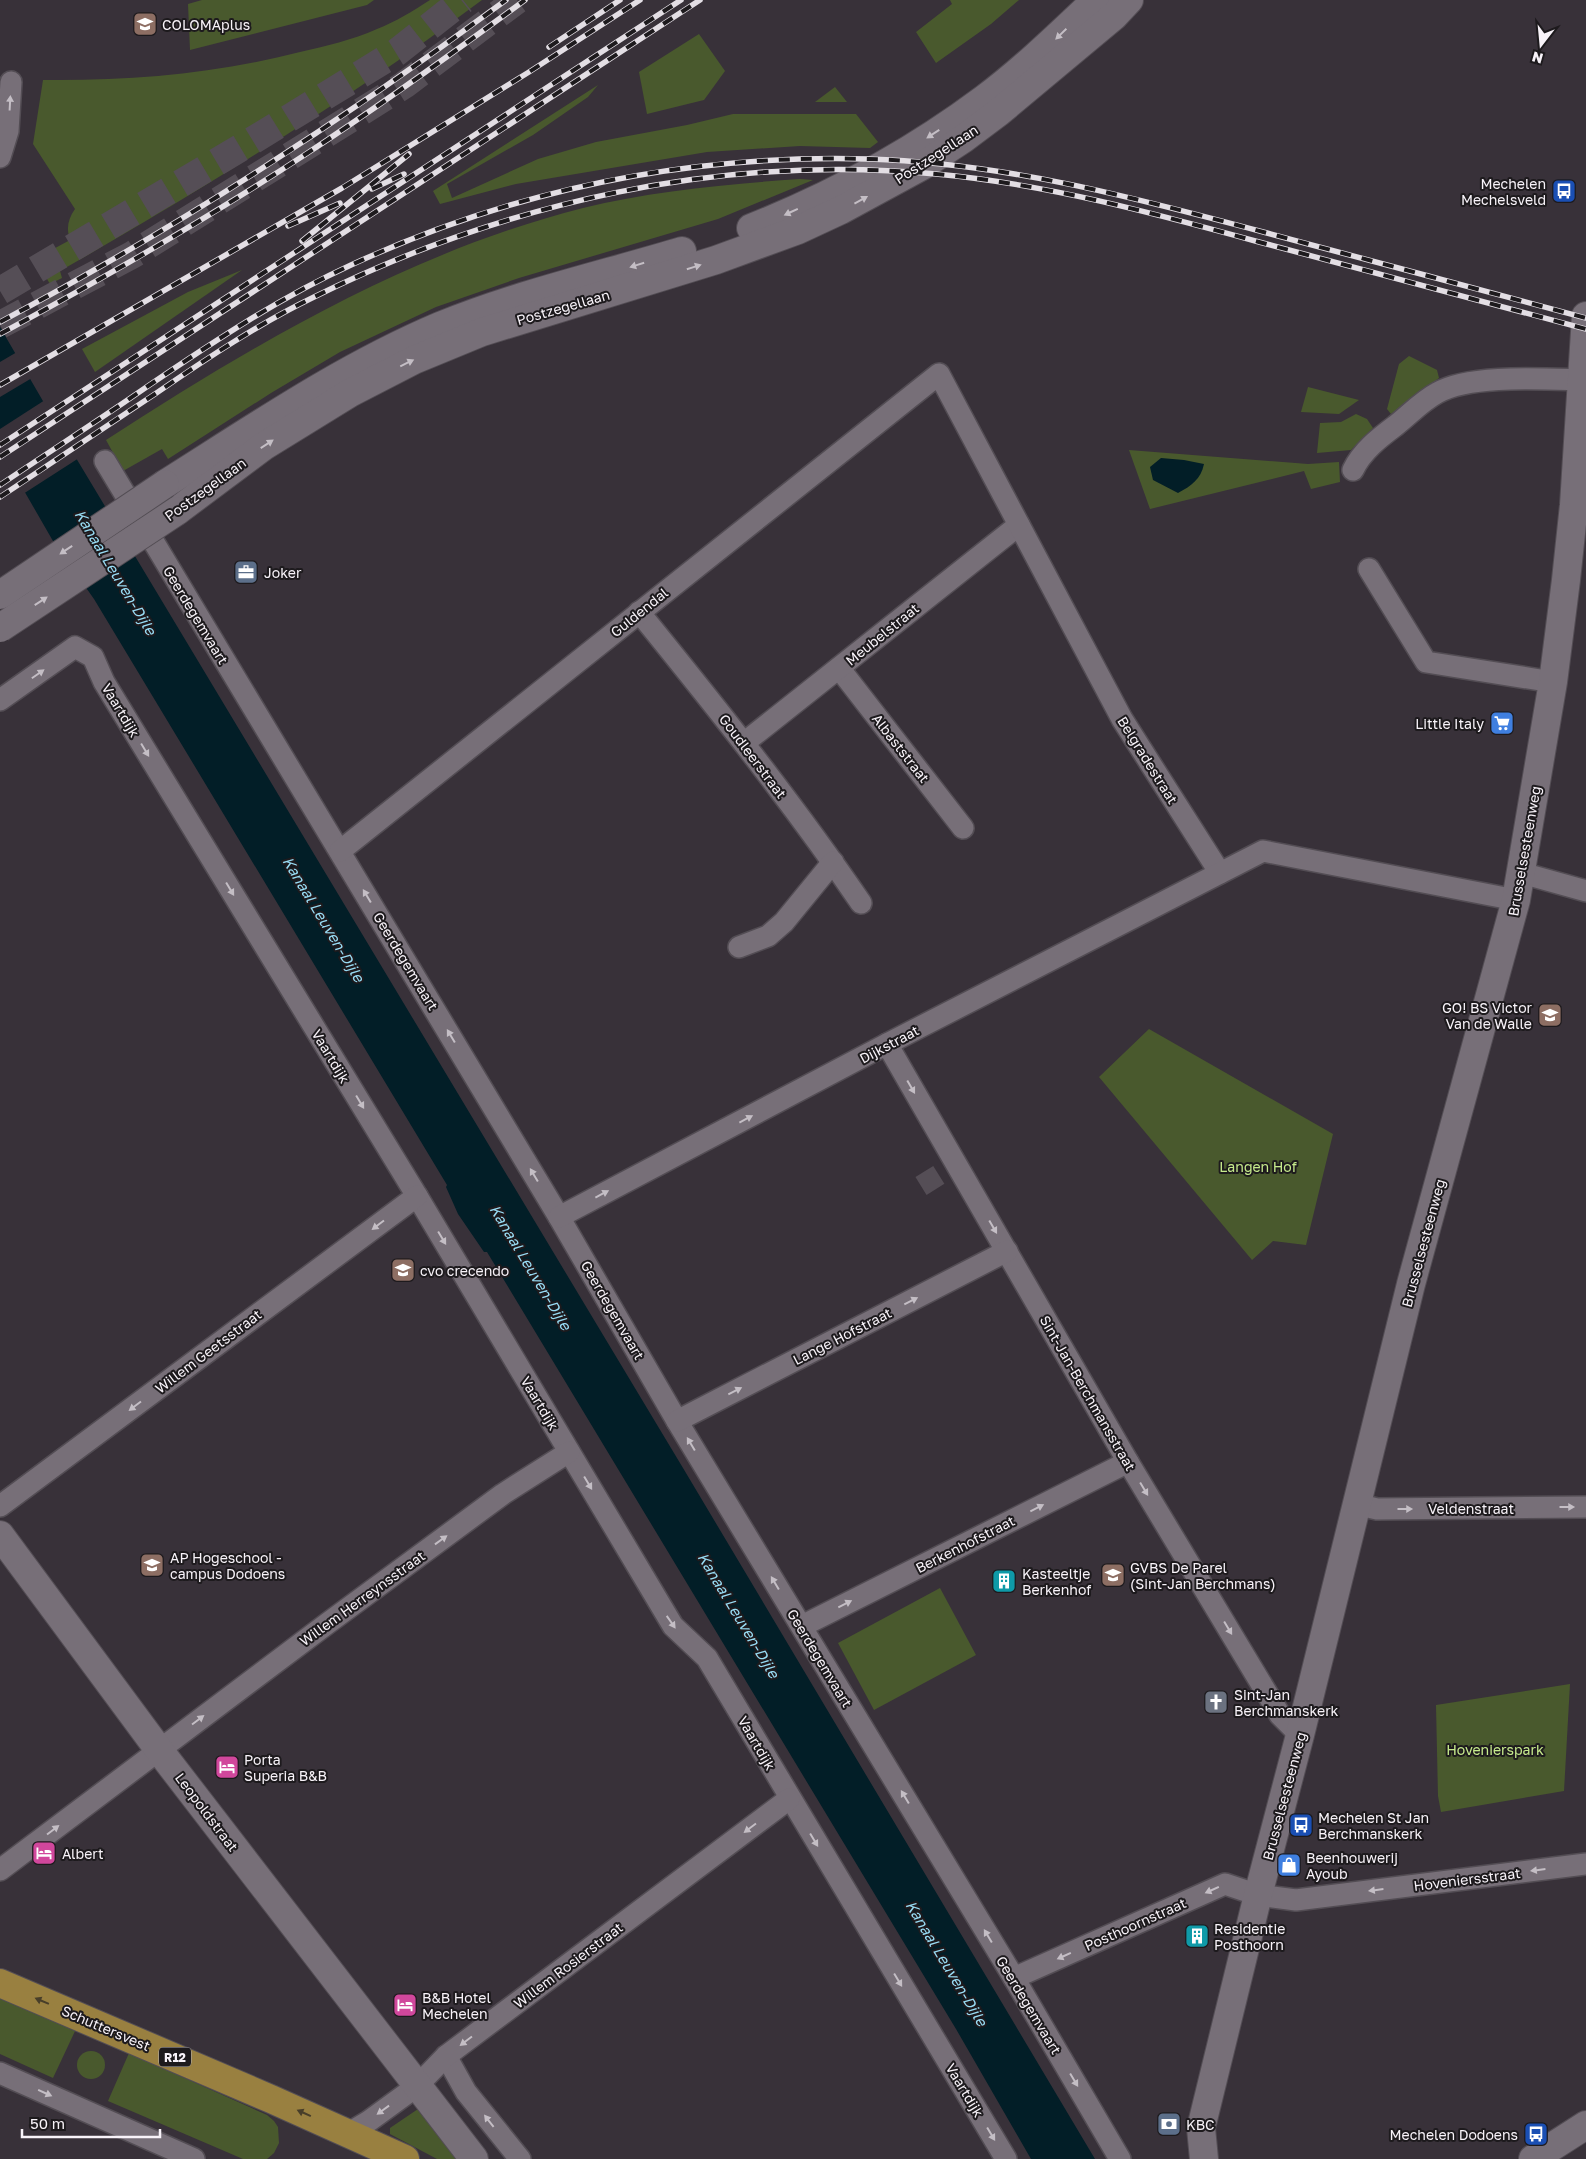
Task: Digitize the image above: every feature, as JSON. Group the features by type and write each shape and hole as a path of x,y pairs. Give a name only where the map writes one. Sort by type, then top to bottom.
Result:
{"main road":[{"name":"Postzegellaan","path":"0,594 165,484 315,390 377,357 439,327 473,314 747,230 782,216 867,174 911,149 985,98 1049,45 1096,0"},
{"name":"Postzegellaan","path":"0,628 177,511 264,446 350,393 414,360 482,332 532,315 716,260 798,230 841,210 922,166 999,112 1114,16 1129,0"},
{"name":"Brusselsesteenweg","path":"1204,2159 1201,2128 1258,1895 1300,1735 1411,1284 1522,873 1553,682 1574,505 1586,316"},
{"name":"Leopoldstraat","path":"0,1535 159,1750 474,2159"},
{"name":"Schuttersvest","path":"0,1983 349,2133"},
{"path":"1533,2159 1586,2125"},
{"name":"R12","path":"349,2133 405,2159"}],"street":[{"path":"0,157 8,131 11,82"},
{"name":"Belgradestraat","path":"939,374 1122,719 1220,873"},
{"name":"Guldendal","path":"340,851 939,374"},
{"path":"1354,470 1359,457 1391,429 1437,393 1459,383 1526,379 1582,380"},
{"name":"Geerdegemvaart","path":"105,461 559,1217 677,1421 1014,1978 1120,2159"},
{"name":"Meubelstraat","path":"744,743 1019,525"},
{"path":"1369,569 1426,662 1553,682"},
{"name":"Goudleerstraat","path":"639,612 744,743 833,862 861,904"},
{"name":"Vaartdijk","path":"0,700 79,649 93,657 104,682 417,1196 673,1626 707,1658 789,1799 1006,2159"},
{"name":"Albaststraat","path":"839,668 964,828"},
{"path":"1220,873 1263,851 1516,900"},
{"path":"739,947 768,936 784,922 833,862"},
{"name":"Dijkstraat","path":"559,1217 887,1044 1220,873"},
{"path":"1522,873 1586,891"},
{"name":"Sint-Jan-Berchmansstraat","path":"887,1044 951,1168 1007,1252 1128,1462 1280,1714 1300,1735"},
{"name":"Willem Geetsstraat","path":"0,1506 417,1196"},
{"name":"Lange Hofstraat","path":"677,1421 1007,1252"},
{"name":"Willem Herreynsstraat","path":"0,1870 503,1494 569,1452"},
{"name":"Berkenhofstraat","path":"802,1626 1128,1462"},
{"name":"Veldenstraat","path":"1356,1504 1377,1509 1586,1507"},
{"name":"Willem Rosierstraat","path":"349,2133 369,2121 417,2086 446,2056 789,1799"},
{"name":"Hoveniersstraat","path":"1258,1895 1296,1900 1586,1864"},
{"name":"Posthoornstraat","path":"1014,1978 1225,1884 1258,1895"},
{"path":"446,2056 466,2092 520,2159"},
{"path":"0,2073 194,2159"}],"green space":[{"path":"202,0 374,0 367,5 190,50 188,4"},
{"path":"430,0 482,0 380,73 275,142 168,208 60,271 62,278 50,284 35,259 70,240 68,224 75,209 33,144 43,80 108,79 172,75 268,60 349,40 368,33 397,20"},
{"path":"950,0 1019,0 991,24 936,63 916,32 952,4"},
{"path":"699,34 725,71 704,100 647,114 639,72"},
{"path":"598,85 588,97 533,135 447,184 452,198 538,159 596,142 687,125 733,114 856,114 878,142 870,148 800,146 707,152 516,184 440,204 433,191"},
{"path":"835,87 847,102 815,102"},
{"path":"800,179 813,180 718,219 519,278 436,307 340,352 271,393 168,459 162,449 123,471 106,440 219,369 276,336 335,304 395,275 456,249 519,227 609,202 690,189"},
{"path":"242,270 95,372 82,349 188,292"},
{"path":"1409,356 1437,370 1439,378 1391,414 1387,409 1399,364"},
{"path":"1308,387 1359,400 1339,414 1301,412"},
{"path":"1356,414 1367,419 1373,428 1351,450 1317,453 1320,423 1341,422"},
{"path":"1129,450 1308,464 1339,462 1340,482 1311,489 1304,471 1150,509"},
{"name":"Langen Hof","path":"1149,1029 1333,1134 1306,1245 1273,1241 1252,1260 1099,1077"},
{"path":"940,1588 976,1655 874,1710 838,1643"},
{"name":"Hovenierspark","path":"1570,1684 1564,1791 1441,1812 1438,1796 1436,1705"},
{"path":"0,1996 76,2029 53,2078 0,2054"},
{"path":"91,2051 101,2055 105,2065 101,2075 91,2079 81,2075 77,2065 81,2055"},
{"path":"129,2053 267,2115 278,2127 279,2143 274,2153 267,2159 243,2159 108,2101"},
{"path":"418,2109 459,2159 437,2159 390,2134 390,2128"}],"water":[{"name":"Kanaal Leuven-Dijle","path":"0,327 76,458 683,1468 1095,2159 1031,2159 956,2029 487,1252 484,1252 458,1214 446,1187 447,1185 94,599 53,541 0,449"},
{"path":"1161,458 1204,464 1203,469 1195,482 1178,493 1153,480 1150,467"}],"pier":[{"path":"17,352 32,378 0,397 0,362"},
{"path":"45,400 79,458 23,494 0,454 0,429"}],"tunnel":[{"path":"0,291 397,52 463,0"},
{"path":"0,325 132,255 404,85 517,0"},
{"path":"921,1186 945,1171"}],"railway":[{"path":"0,322 131,249 259,170 384,87 506,0"},
{"path":"0,334 155,247 269,178 389,98 525,0"},
{"path":"549,47 620,0"},
{"path":"0,385 342,188 529,72 640,0"},
{"path":"0,445 681,0"},
{"path":"0,457 700,0"},
{"path":"302,241 409,154"},
{"path":"0,485 222,337 272,306 351,265 413,238 539,197 669,170 734,163 801,159 869,159 920,162 970,167 1070,184 1169,207 1586,318"},
{"path":"0,497 233,342 314,297 387,264 462,235 539,211 617,192 696,179 776,171 856,170 936,174 1018,185 1059,192 1179,221 1586,329"},
{"path":"372,189 404,174"},
{"path":"288,226 340,203"}],"place":[{"name":"COLOMAplus","path":"145,24"},
{"name":"Mechelen Mechelsveld","path":"1564,191"},
{"name":"Joker","path":"246,572"},
{"name":"Little Italy","path":"1502,723"},
{"name":"GO! BS Victor Van de Walle","path":"1550,1015"},
{"name":"cvo crecendo","path":"403,1270"},
{"name":"AP Hogeschool - campus Dodoens","path":"152,1565"},
{"name":"GVBS De Parel (Sint-Jan Berchmans)","path":"1113,1575"},
{"name":"Kasteeltje Berkenhof","path":"1004,1581"},
{"name":"Sint-Jan Berchmanskerk","path":"1216,1702"},
{"name":"Porta Superia B&B","path":"227,1767"},
{"name":"Mechelen St Jan Berchmanskerk","path":"1301,1825"},
{"name":"Albert","path":"44,1853"},
{"name":"Beenhouwerij Ayoub","path":"1289,1865"},
{"name":"Residentie Posthoorn","path":"1197,1936"},
{"name":"B&B Hotel Mechelen","path":"405,2005"},
{"name":"KBC","path":"1169,2124"},
{"name":"Mechelen Dodoens","path":"1536,2134"}]}
